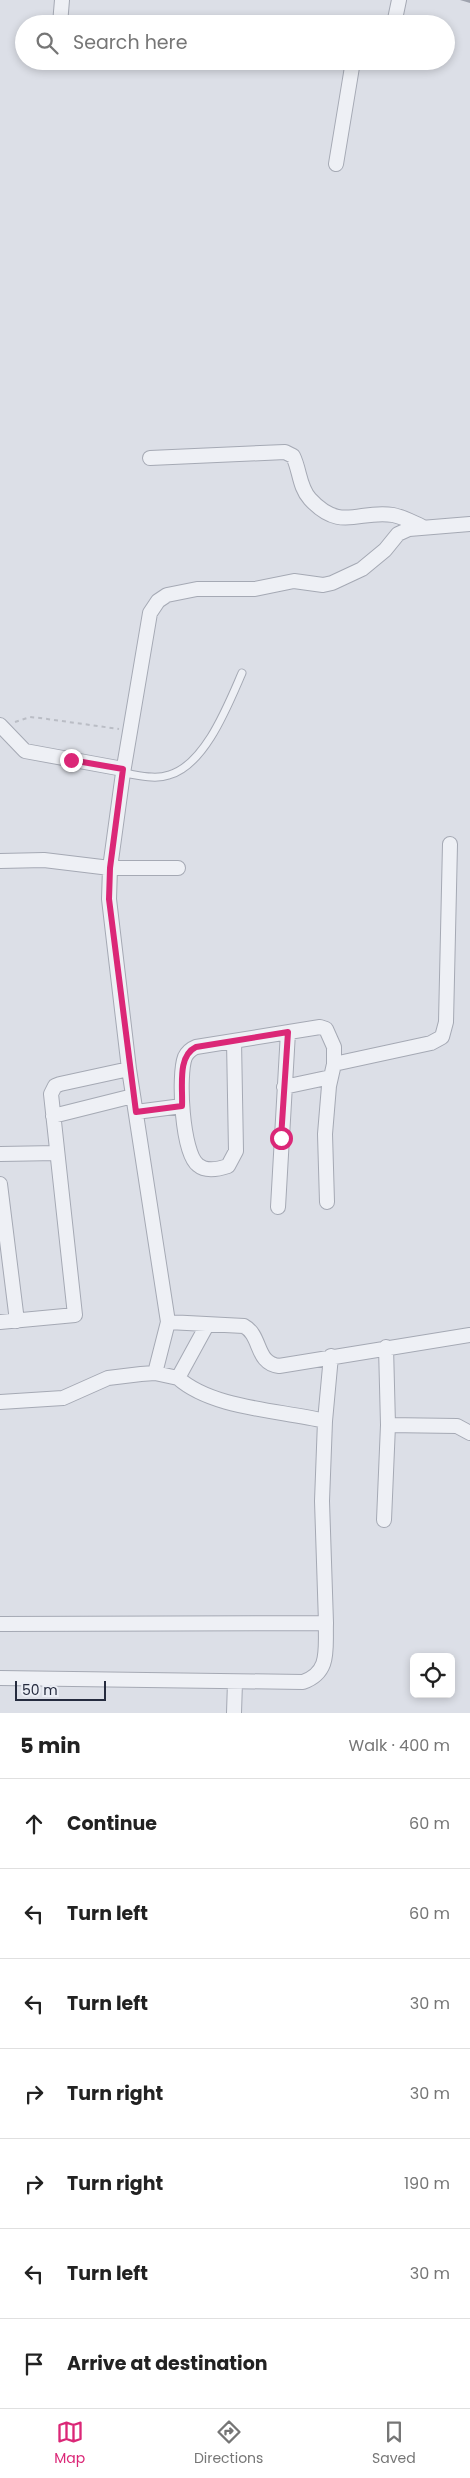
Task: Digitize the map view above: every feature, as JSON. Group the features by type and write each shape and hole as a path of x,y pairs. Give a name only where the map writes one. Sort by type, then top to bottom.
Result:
{"street":[{"path":"61,15 62,0"},
{"path":"396,15 399,0"},
{"path":"336,164 352,70"},
{"path":"150,458 285,452 293,456 302,487 310,498 323,509 336,516 351,519 392,515 421,526"},
{"path":"155,1373 168,1322 129,1069 109,899 110,868 123,771 150,613 158,601 167,595 197,589 255,589 294,581 323,584 337,582 362,569 385,550 398,534 421,526 470,524"},
{"path":"3,727 25,750 36,754 123,771"},
{"path":"284,1087 332,1071 432,1043 442,1037 446,1022 450,844"},
{"path":"0,861 44,860 110,868 178,868"},
{"path":"234,1041 236,1151 228,1166 210,1169 199,1166 192,1158 185,1131 182,1106 185,1058 189,1050 196,1047 311,1028 326,1029 334,1047 324,1134 327,1202"},
{"path":"278,1207 288,1032"},
{"path":"0,1322 75,1315 51,1094 55,1086 129,1069"},
{"path":"53,1116 133,1096"},
{"path":"136,1112 182,1106"},
{"path":"0,1154 57,1153"},
{"path":"0,1184 17,1321"},
{"path":"168,1322 207,1325 236,1324 250,1330 258,1350 266,1361 272,1365 292,1365 331,1356 470,1335"},
{"path":"178,1378 207,1325"},
{"path":"384,1520 388,1425 386,1347"},
{"path":"0,1678 302,1682 314,1678 324,1665 326,1623 322,1501 325,1421 331,1356"},
{"path":"0,1402 63,1398 108,1378 155,1373 178,1378 189,1388 202,1395 325,1421"},
{"path":"388,1425 456,1426 470,1433"},
{"path":"0,1624 326,1623"},
{"path":"234,1713 235,1682"}],"lane":[{"path":"123,771 158,778 168,776 181,769 208,743 242,673"}],"path":[{"path":"3,727 30,717 130,730"}],"route":[{"path":"71,760 123,769 110,868 109,899 129,1069 136,1112 182,1106 185,1058 189,1050 196,1047 288,1032 281,1138"}]}
